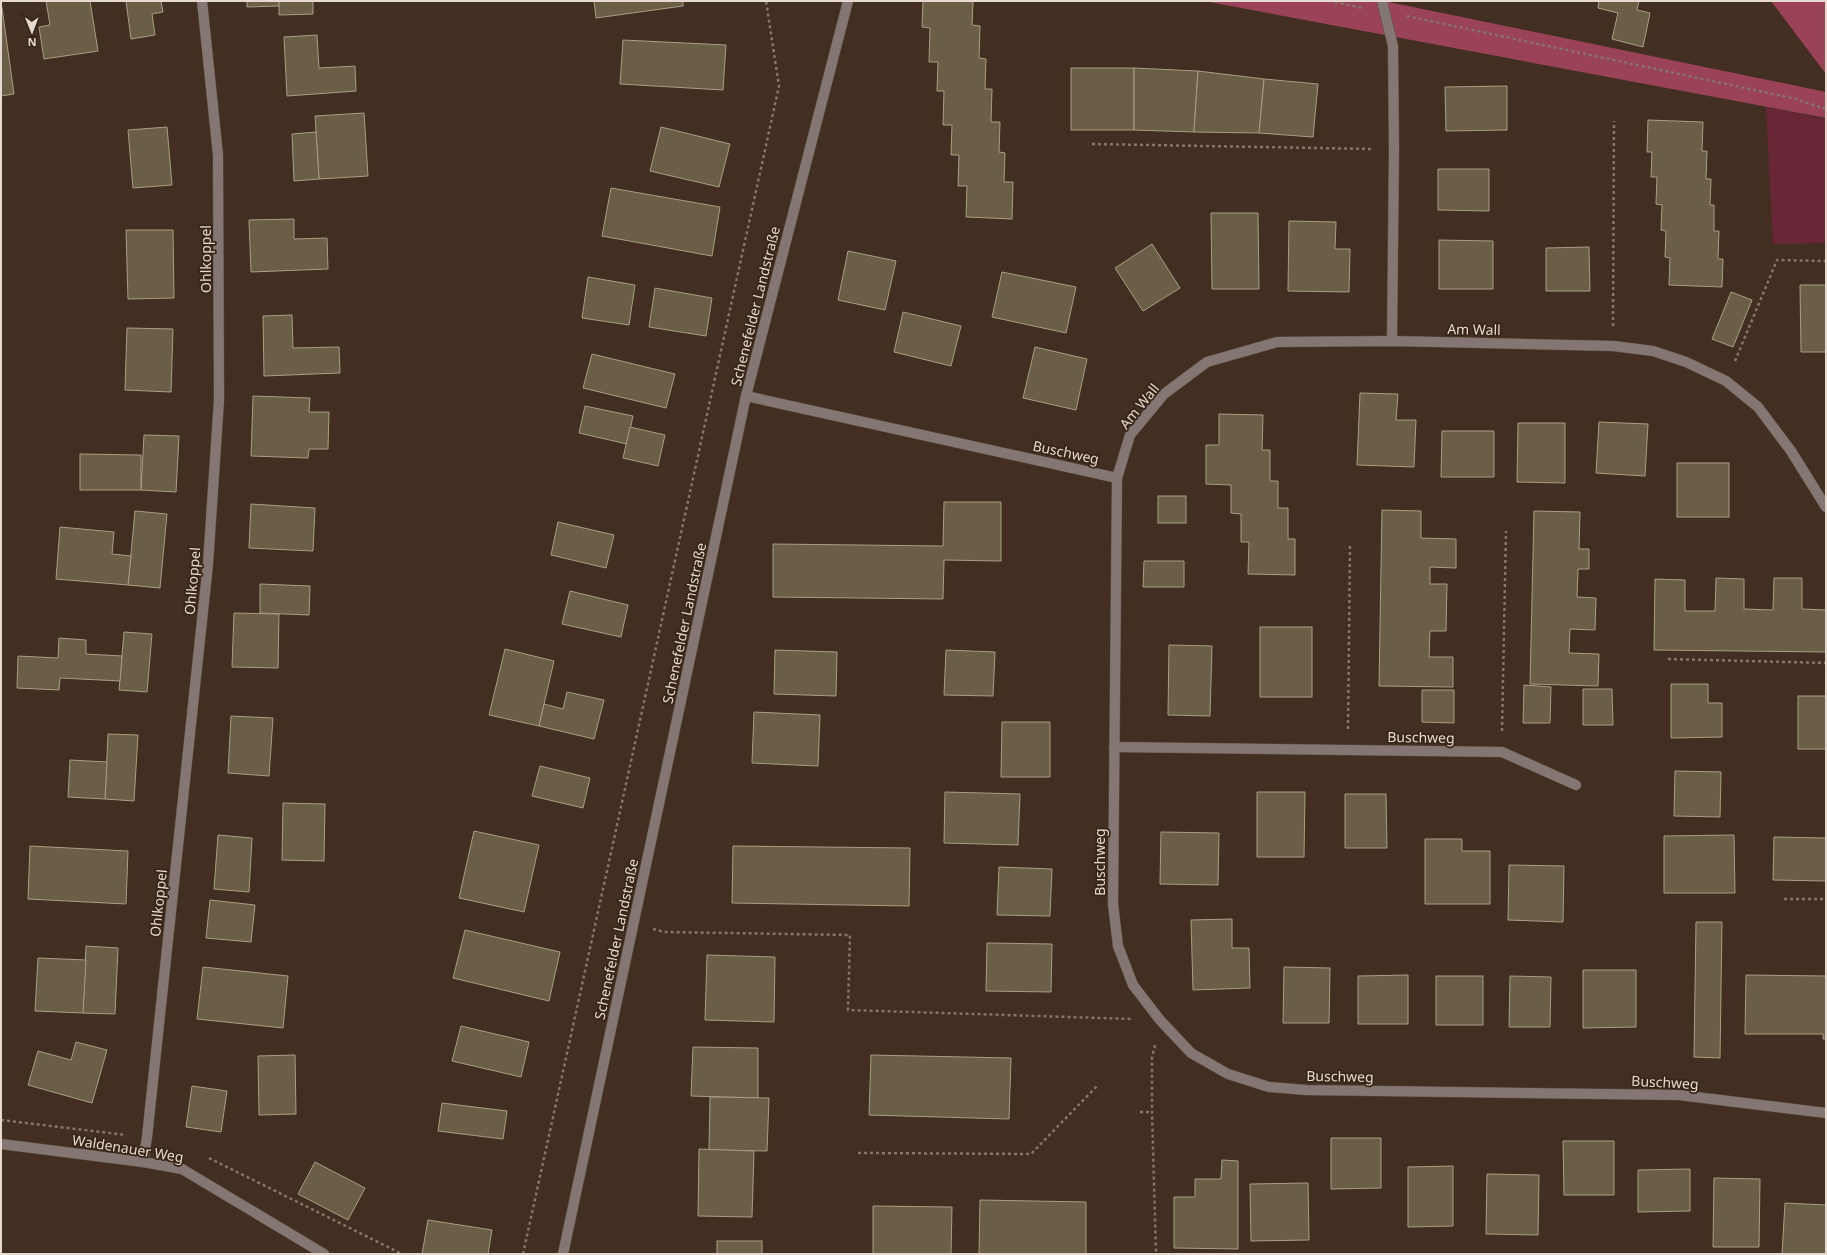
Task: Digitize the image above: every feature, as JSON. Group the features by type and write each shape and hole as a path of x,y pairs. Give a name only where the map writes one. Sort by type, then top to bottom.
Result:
{"street":[{"name":"Ohlkoppel","path":"143,1162 148,1130 208,564 219,400 218,155 202,1"},
{"name":"Schenefelder Landstraße","path":"563,1254 746,396 848,1"},
{"path":"1382,1 1386,12 1393,46 1394,149 1392,341"},
{"name":"Am Wall","path":"1117,478 1130,436 1164,394 1208,362 1277,342 1392,341 1613,346 1653,351 1686,362 1726,381 1758,407 1791,451 1826,507"},
{"name":"Buschweg","path":"746,396 1117,478 1113,904 1118,946 1133,985 1160,1020 1191,1053 1228,1074 1269,1087 1306,1090 1679,1095 1826,1113"},
{"name":"Buschweg","path":"1114,747 1502,752 1576,785"},
{"name":"Waldenauer Weg","path":"1,1144 143,1162 182,1169 324,1254"}],"path":[{"path":"523,1254 779,86 766,1"},
{"path":"1329,1 1792,98 1826,109"},
{"path":"1613,346 1614,121"},
{"path":"1092,144 1394,149"},
{"path":"1726,381 1777,260 1826,260"},
{"path":"1502,752 1506,531"},
{"path":"1348,749 1350,545"},
{"path":"1668,659 1826,663"},
{"path":"1784,899 1826,899"},
{"path":"633,924 665,932 850,935 848,1010 1160,1020 1152,1058 1156,1254"},
{"path":"858,1153 1031,1154 1097,1086"},
{"path":"1140,1112 1152,1112"}],"shaded area":[{"path":"1204,1 1384,1 1826,92 1826,118"},
{"path":"1771,1 1826,1 1826,74"},
{"path":"1766,107 1826,119 1826,243 1773,244"}],"building":[{"path":"1,1 14,94 1,96"},
{"path":"46,1 90,1 98,51 44,59 39,27 50,25"},
{"path":"126,1 161,1 163,12 152,14 155,35 131,39"},
{"path":"247,1 279,1 279,6 247,7"},
{"path":"279,1 313,1 313,14 279,15"},
{"path":"594,1 683,1 683,6 596,18"},
{"path":"923,1 973,1 972,25 980,26 979,58 986,59 985,89 992,89 991,122 1000,122 999,152 1005,153 1004,182 1013,182 1012,219 966,217 967,186 958,186 959,155 951,155 952,125 943,125 944,91 937,91 938,62 929,62 930,28 922,27"},
{"path":"1599,1 1639,1 1637,10 1650,13 1643,47 1612,39 1618,13 1598,8"},
{"path":"317,35 319,68 355,66 356,91 287,96 284,37"},
{"path":"623,40 726,45 723,90 620,84"},
{"path":"1071,68 1134,68 1134,130 1071,130"},
{"path":"1134,68 1198,71 1194,132 1134,130"},
{"path":"1198,71 1264,79 1259,133 1194,132"},
{"path":"1264,79 1318,84 1313,137 1259,133"},
{"path":"1507,86 1507,130 1446,131 1445,87"},
{"path":"364,113 368,176 319,179 315,116"},
{"path":"1648,120 1703,122 1702,151 1707,151 1706,179 1711,179 1710,205 1714,205 1714,231 1719,231 1718,259 1723,259 1722,287 1669,285 1670,258 1665,257 1666,231 1661,230 1662,205 1656,204 1657,177 1651,177 1652,152 1647,152"},
{"path":"167,127 172,185 133,188 128,130"},
{"path":"661,127 730,144 719,187 650,171"},
{"path":"316,132 319,179 294,181 292,134"},
{"path":"1438,169 1489,169 1489,211 1438,210"},
{"path":"611,188 720,207 712,256 602,236"},
{"path":"1211,213 1258,213 1259,289 1212,289"},
{"path":"294,219 294,239 327,238 328,269 251,272 249,220"},
{"path":"1289,221 1336,222 1335,249 1350,249 1349,292 1288,291"},
{"path":"126,230 173,230 174,298 128,299"},
{"path":"1439,240 1493,241 1493,289 1439,289"},
{"path":"1152,244 1180,288 1143,311 1115,268"},
{"path":"1589,247 1590,291 1546,291 1546,248"},
{"path":"848,251 896,261 885,310 838,300"},
{"path":"1002,272 1076,287 1066,333 992,317"},
{"path":"588,277 635,285 629,325 582,318"},
{"path":"1800,285 1826,285 1826,352 1801,352"},
{"path":"655,288 712,298 706,336 649,327"},
{"path":"1731,292 1752,300 1733,347 1712,339"},
{"path":"903,312 961,326 951,366 894,352"},
{"path":"292,315 293,348 339,347 340,373 264,376 263,316"},
{"path":"127,328 173,329 171,392 125,390"},
{"path":"1035,347 1087,359 1076,410 1023,398"},
{"path":"592,354 675,374 666,408 583,388"},
{"path":"1360,393 1398,394 1396,420 1416,420 1414,467 1357,465"},
{"path":"253,396 310,398 309,412 329,412 328,449 309,449 308,458 251,456"},
{"path":"585,406 633,416 627,444 579,433"},
{"path":"1219,414 1263,415 1262,450 1270,450 1270,481 1278,481 1278,508 1288,508 1288,539 1295,539 1295,575 1248,574 1249,542 1241,542 1241,514 1231,513 1231,485 1206,484 1206,445 1219,445"},
{"path":"1599,422 1648,424 1645,476 1596,473"},
{"path":"1518,423 1565,423 1565,483 1517,482"},
{"path":"630,427 665,435 658,466 623,458"},
{"path":"1442,431 1494,431 1494,477 1441,477"},
{"path":"144,435 179,436 176,492 141,490"},
{"path":"80,454 141,455 141,490 80,490"},
{"path":"1677,463 1729,463 1729,517 1677,517"},
{"path":"1158,496 1186,496 1186,523 1158,523"},
{"path":"944,502 1001,502 1001,561 944,560 943,599 773,597 773,544 943,546"},
{"path":"251,504 315,508 313,551 249,548"},
{"path":"1382,510 1421,511 1421,538 1456,539 1456,568 1430,567 1430,584 1447,584 1446,631 1430,631 1429,657 1453,657 1453,687 1379,686"},
{"path":"135,511 167,514 160,588 128,585"},
{"path":"1534,511 1580,512 1579,549 1589,549 1589,569 1578,569 1577,597 1596,598 1595,630 1570,629 1569,653 1599,654 1598,686 1530,684"},
{"path":"558,522 614,535 606,568 551,555"},
{"path":"60,527 114,532 112,554 131,556 128,585 56,579"},
{"path":"1144,561 1184,561 1184,587 1143,587"},
{"path":"1716,578 1744,579 1744,609 1773,610 1774,578 1802,578 1802,609 1826,610 1826,652 1654,650 1655,579 1685,580 1685,611 1715,611"},
{"path":"260,584 310,586 309,615 260,613"},
{"path":"570,591 628,605 621,637 562,624"},
{"path":"234,613 279,614 278,668 232,667"},
{"path":"1260,627 1312,627 1312,697 1260,697"},
{"path":"124,632 152,634 147,692 119,690"},
{"path":"59,638 86,640 86,654 122,656 120,681 60,678 59,690 17,688 18,656 58,658"},
{"path":"1169,645 1212,646 1210,716 1168,715"},
{"path":"505,649 554,661 539,726 489,715"},
{"path":"775,650 837,652 836,696 774,694"},
{"path":"946,650 995,652 993,696 944,695"},
{"path":"1671,684 1708,684 1708,703 1722,703 1722,737 1671,738"},
{"path":"1524,685 1551,687 1550,723 1523,723"},
{"path":"1583,689 1612,689 1613,725 1583,725"},
{"path":"1422,690 1454,690 1454,723 1422,722"},
{"path":"567,692 604,700 594,739 539,726 544,704 563,709"},
{"path":"1798,696 1826,696 1826,749 1798,749"},
{"path":"754,712 820,715 818,766 752,763"},
{"path":"231,716 273,718 269,776 228,773"},
{"path":"1002,722 1050,722 1050,777 1001,777"},
{"path":"108,734 138,735 134,801 105,799"},
{"path":"70,760 107,762 105,799 68,797"},
{"path":"540,766 590,778 583,808 532,796"},
{"path":"1675,771 1721,772 1720,817 1674,816"},
{"path":"945,792 1020,794 1018,845 944,843"},
{"path":"1257,792 1305,792 1304,857 1257,857"},
{"path":"1345,794 1386,794 1387,848 1345,848"},
{"path":"283,803 325,804 324,861 282,860"},
{"path":"474,831 539,845 524,912 459,898"},
{"path":"1161,832 1219,833 1218,885 1160,884"},
{"path":"218,835 252,838 249,892 214,889"},
{"path":"1734,835 1735,893 1664,893 1664,836"},
{"path":"1774,837 1826,838 1826,881 1773,880"},
{"path":"1425,839 1462,839 1462,851 1490,851 1490,904 1425,904"},
{"path":"30,846 128,851 126,904 28,899"},
{"path":"733,846 910,848 909,906 732,903"},
{"path":"1509,865 1564,866 1563,922 1508,920"},
{"path":"999,867 1052,869 1050,916 997,915"},
{"path":"210,900 255,905 251,942 206,938"},
{"path":"1232,919 1232,948 1249,948 1250,988 1193,990 1191,920"},
{"path":"1696,922 1722,922 1720,1058 1694,1057"},
{"path":"465,930 560,952 549,1001 453,978"},
{"path":"987,943 1052,944 1051,992 986,991"},
{"path":"86,946 118,948 115,1014 83,1013"},
{"path":"707,955 775,957 774,1022 705,1020"},
{"path":"38,958 86,960 83,1013 35,1011"},
{"path":"203,967 288,976 283,1028 197,1019"},
{"path":"1284,967 1330,968 1329,1023 1283,1023"},
{"path":"1583,970 1636,970 1636,1027 1583,1028"},
{"path":"1408,975 1408,1024 1358,1024 1358,976"},
{"path":"1746,975 1826,976 1826,1039 1823,1039 1823,1034 1745,1034"},
{"path":"1436,976 1483,976 1483,1025 1436,1025"},
{"path":"1510,976 1551,977 1550,1027 1509,1027"},
{"path":"461,1026 529,1042 521,1077 452,1061"},
{"path":"76,1042 107,1050 92,1103 28,1085 38,1051 71,1060"},
{"path":"693,1047 758,1048 758,1098 691,1096"},
{"path":"295,1055 296,1114 259,1115 258,1056"},
{"path":"871,1055 1011,1058 1009,1119 869,1115"},
{"path":"192,1086 227,1091 221,1132 186,1127"},
{"path":"710,1097 769,1098 767,1151 709,1150"},
{"path":"442,1103 507,1111 503,1139 438,1131"},
{"path":"1331,1138 1381,1138 1381,1188 1331,1189"},
{"path":"1563,1141 1614,1141 1614,1195 1564,1195"},
{"path":"699,1149 754,1151 752,1217 698,1216"},
{"path":"1222,1160 1238,1161 1238,1249 1174,1248 1174,1197 1195,1197 1195,1179 1221,1179"},
{"path":"315,1162 365,1188 348,1220 298,1194"},
{"path":"1453,1166 1453,1226 1408,1227 1408,1167"},
{"path":"1690,1169 1690,1211 1638,1212 1638,1170"},
{"path":"1487,1174 1539,1175 1538,1235 1486,1234"},
{"path":"1714,1178 1760,1179 1759,1247 1713,1247"},
{"path":"1308,1183 1309,1240 1251,1241 1250,1184"},
{"path":"980,1200 1086,1202 1086,1254 979,1254"},
{"path":"1785,1203 1826,1205 1826,1254 1782,1254"},
{"path":"873,1206 952,1207 951,1254 873,1254"},
{"path":"428,1220 492,1230 488,1254 422,1254"},
{"path":"717,1241 762,1241 762,1254 717,1254"}]}
